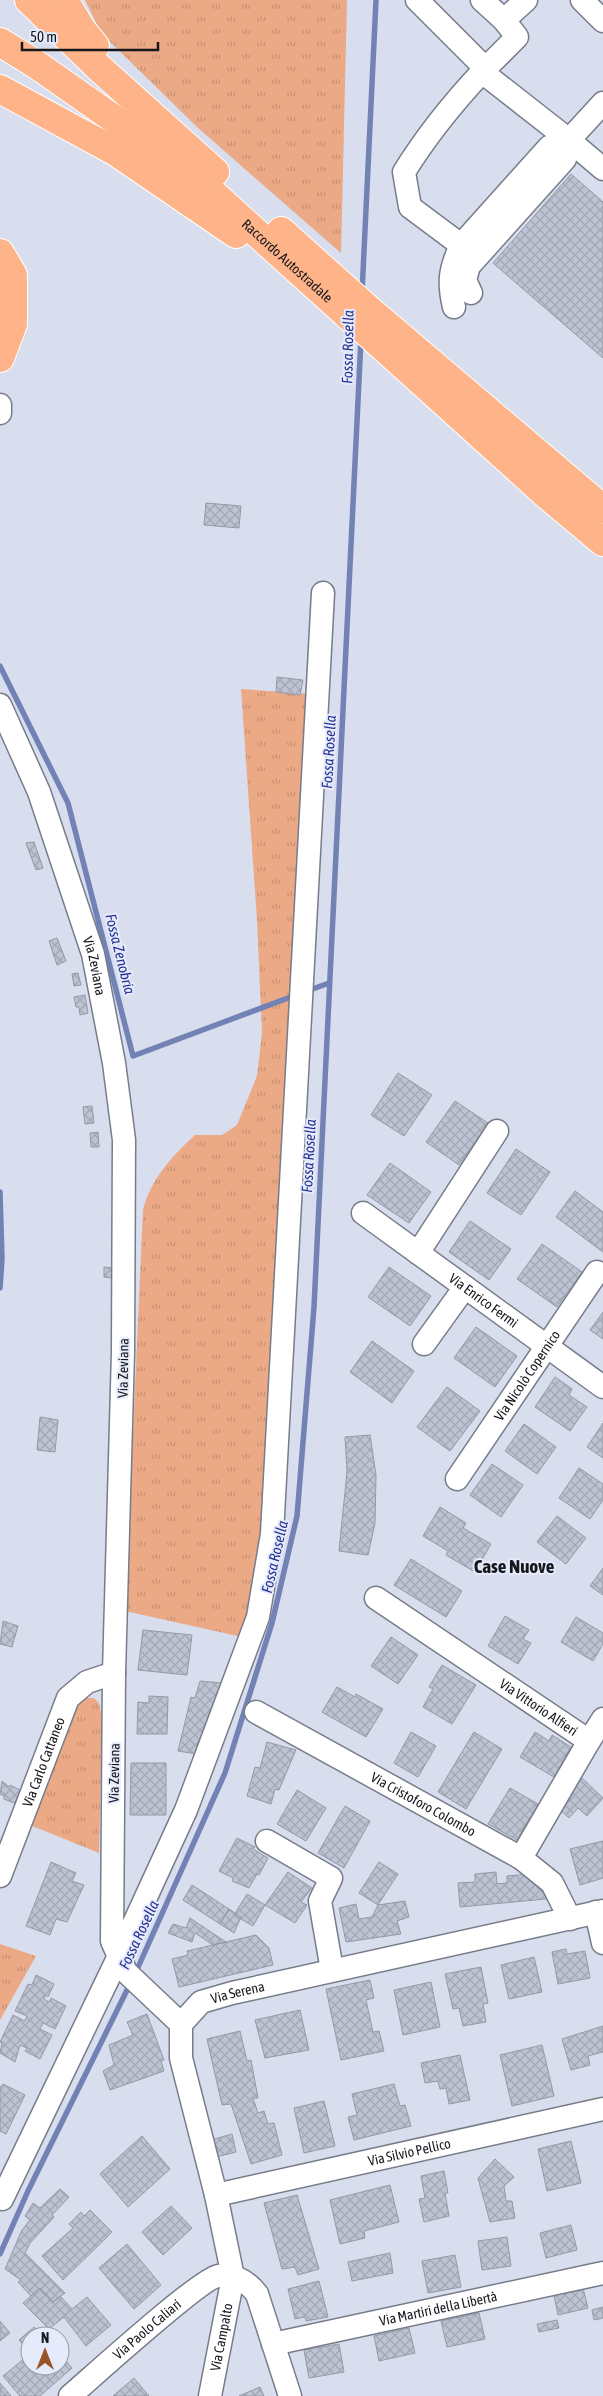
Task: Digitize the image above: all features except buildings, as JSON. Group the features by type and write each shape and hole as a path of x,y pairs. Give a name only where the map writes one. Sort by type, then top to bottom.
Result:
{"highway":[{"name":"Raccordo Autostradale","path":"29,0 97,66 212,169 548,496 603,542"},
{"path":"64,0 82,30 100,51 212,169"},
{"name":"Raccordo Autostradale","path":"0,42 37,65 188,171 308,282 362,316 603,509"},
{"path":"0,89 116,152 308,282"},
{"path":"0,253 13,275 13,324 0,358"}],"street":[{"path":"416,0 484,70 603,169"},
{"path":"469,266 461,245 410,207 404,172 420,146 448,108 517,37 504,20 482,0"},
{"path":"504,20 526,0"},
{"path":"582,0 603,21"},
{"path":"454,307 449,285 453,263 461,245 549,147 569,140 602,107"},
{"path":"471,293 465,280 469,266 565,159 569,140"},
{"path":"0,405 0,413"},
{"path":"2,2199 122,1965 186,1810 258,1617 272,1534 323,593"},
{"name":"Via Zeviana","path":"0,705 38,792 93,954 114,1063 124,1140 123,1352 114,1673 112,1941 122,1965"},
{"path":"418,1253 497,1132"},
{"name":"Via Enrico Fermi","path":"363,1214 603,1388"},
{"name":"Via Nicolò Copernico","path":"458,1479 597,1272"},
{"path":"424,1344 465,1287"},
{"name":"Via Vittorio Alfieri","path":"376,1598 589,1741 521,1858"},
{"name":"Via Carlo Cattaneo","path":"0,1876 68,1698 87,1682 114,1673"},
{"name":"Via Cristoforo Colombo","path":"256,1712 521,1858 552,1883 570,1919"},
{"path":"589,1741 603,1719"},
{"path":"267,1841 331,1878 320,1901 332,1970"},
{"path":"599,1911 603,1943"},
{"name":"Via Serena","path":"181,2024 201,2002 332,1970 570,1919 599,1911"},
{"path":"122,1965 181,2024 181,2058 216,2195 233,2277 248,2282 257,2294 290,2396"},
{"name":"Via Silvio Pellico","path":"216,2195 603,2109"},
{"name":"Via Martiri della Libertà","path":"273,2344 603,2272"},
{"name":"Via Paolo Caliari","path":"70,2396 206,2282 216,2276 233,2277"},
{"name":"Via Campalto","path":"210,2396 233,2277"}],"green space":[{"path":"85,0 347,0 341,253 197,127 101,33"},
{"path":"241,689 313,694 265,1541 242,1637 125,1611 143,1210 151,1188 163,1169 195,1135 222,1135 237,1125 257,1076 262,1033 257,920"},
{"path":"84,1698 94,1698 99,1703 102,1718 99,1853 30,1825 75,1706"},
{"path":"0,1944 36,1956 0,2020"}],"waterway":[{"name":"Fossa Rosella","path":"362,293 376,0"},
{"name":"Fossa Rosella","path":"135,1974 225,1773 272,1623 297,1516 314,1307 361,339"},
{"name":"Fossa Zenobria","path":"0,666 68,803 133,1056 296,995"},
{"name":"Fossa Zenobria","path":"307,991 329,983"},
{"path":"0,1192 2,1259 0,1288"},
{"name":"Fossa Rosella","path":"0,2254 28,2191 131,1982"}],"district":[{"name":"Case Nuove","path":"514,1566"}]}
